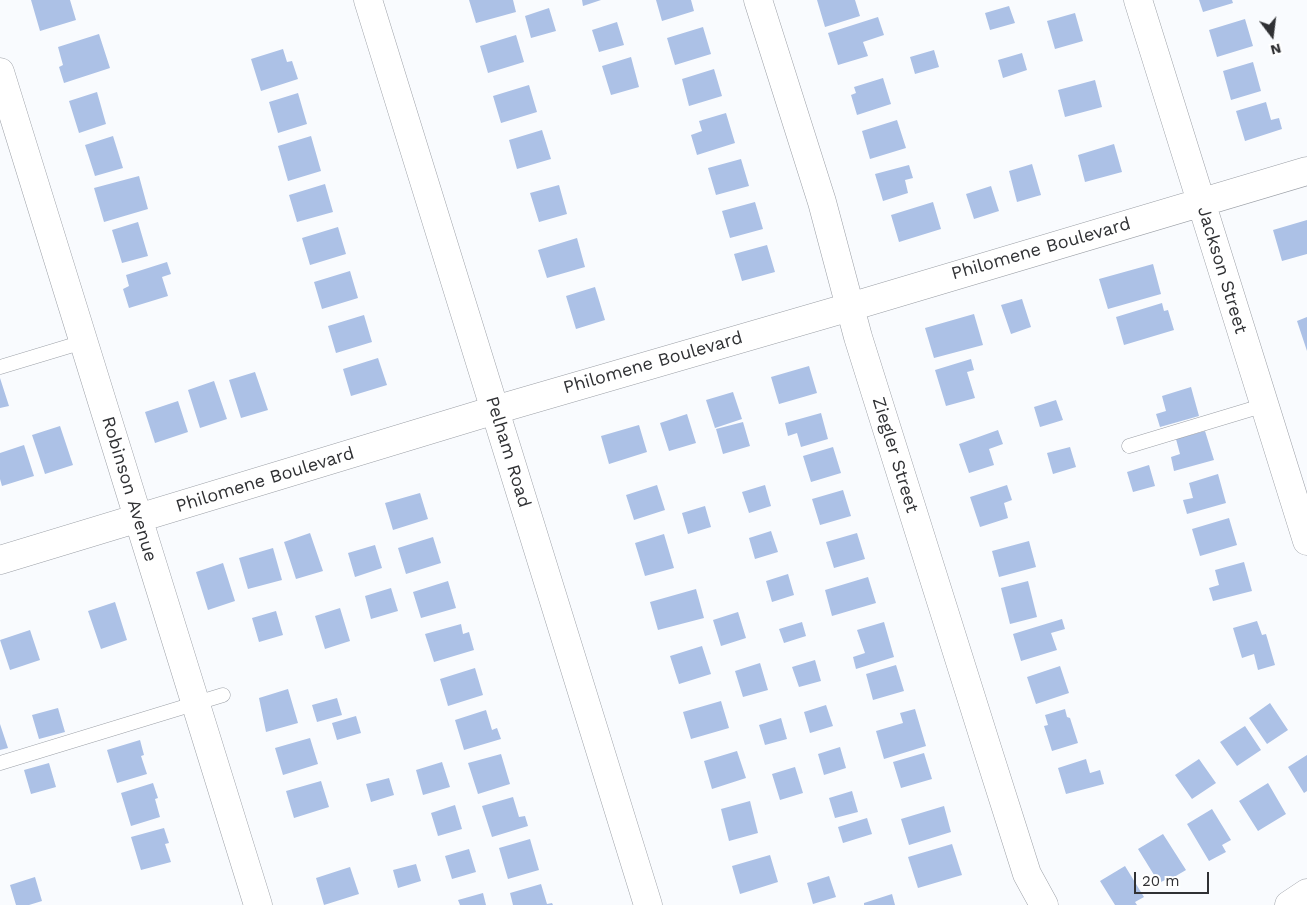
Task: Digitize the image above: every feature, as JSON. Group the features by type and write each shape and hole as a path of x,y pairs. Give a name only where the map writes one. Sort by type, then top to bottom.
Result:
{"street":[{"name":"Pelham Road","path":"368,0 648,905"},
{"name":"Ziegler Street","path":"758,0 822,202 850,307 1027,874 1044,905"},
{"name":"Jackson Street","path":"1138,0 1307,541"},
{"name":"Robinson Avenue","path":"0,72 258,905"},
{"name":"Philomene Boulevard","path":"0,560 495,410 1307,171"},
{"path":"1289,905 1307,893"}],"lane":[{"path":"0,367 83,342"},
{"path":"1129,446 1265,406"},
{"path":"0,763 223,695"}],"building":[{"path":"31,0 70,0 76,20 40,31"},
{"path":"469,0 513,0 516,12 476,23"},
{"path":"582,0 601,0 583,6"},
{"path":"656,0 691,0 694,11 662,21"},
{"path":"817,0 855,0 860,16 825,27"},
{"path":"1199,0 1232,0 1233,3 1203,12"},
{"path":"1009,6 1015,23 990,30 985,13"},
{"path":"549,8 556,31 531,38 525,16"},
{"path":"1075,13 1083,41 1055,49 1047,21"},
{"path":"878,17 884,35 863,42 868,56 838,65 828,33"},
{"path":"1245,19 1253,46 1217,57 1209,30"},
{"path":"617,22 624,45 599,52 592,30"},
{"path":"703,27 711,54 675,65 667,38"},
{"path":"99,34 110,68 64,83 59,67 63,65 58,47"},
{"path":"516,35 524,62 488,73 480,46"},
{"path":"283,49 287,62 292,61 298,79 261,91 251,59"},
{"path":"934,50 939,67 915,74 910,57"},
{"path":"1022,53 1027,70 1003,78 998,60"},
{"path":"631,57 639,87 611,95 602,66"},
{"path":"1253,62 1261,91 1231,100 1223,71"},
{"path":"714,69 722,96 689,106 682,79"},
{"path":"883,78 891,104 857,115 851,95 856,93 854,87"},
{"path":"1095,80 1102,107 1065,117 1058,90"},
{"path":"529,85 537,112 501,123 493,96"},
{"path":"97,92 106,124 79,133 69,101"},
{"path":"298,93 307,124 278,133 269,102"},
{"path":"1266,102 1271,120 1279,118 1282,129 1245,141 1236,111"},
{"path":"726,113 735,143 697,155 691,135 702,131 699,121"},
{"path":"897,120 906,148 870,159 862,131"},
{"path":"542,130 551,159 517,169 509,140"},
{"path":"113,136 123,168 95,176 85,145"},
{"path":"311,136 321,171 288,181 278,146"},
{"path":"1114,144 1122,172 1085,182 1078,155"},
{"path":"741,159 749,186 716,195 708,168"},
{"path":"1032,164 1041,195 1017,202 1009,171"},
{"path":"909,165 913,178 905,180 908,193 883,201 875,174"},
{"path":"139,176 148,209 104,222 94,188"},
{"path":"325,184 333,212 297,222 289,195"},
{"path":"559,185 567,214 539,222 530,193"},
{"path":"991,186 999,211 974,219 966,194"},
{"path":"755,202 763,229 730,238 722,211"},
{"path":"933,202 941,229 899,242 891,215"},
{"path":"1307,220 1307,254 1282,261 1273,230"},
{"path":"138,222 148,256 122,263 112,230"},
{"path":"338,227 346,254 310,265 302,238"},
{"path":"577,238 585,267 547,278 538,250"},
{"path":"767,245 775,272 742,281 734,254"},
{"path":"167,262 171,274 162,277 168,296 129,308 123,289 129,286 126,275"},
{"path":"1153,264 1161,294 1108,309 1099,279"},
{"path":"350,271 358,298 322,309 314,282"},
{"path":"595,287 605,320 576,329 566,296"},
{"path":"1022,299 1031,327 1011,334 1001,305"},
{"path":"1162,303 1164,311 1168,310 1174,330 1124,345 1116,317"},
{"path":"974,314 983,345 934,358 925,328"},
{"path":"364,315 372,342 336,353 328,326"},
{"path":"1307,317 1307,351 1297,321"},
{"path":"378,358 387,385 351,396 343,369"},
{"path":"971,359 974,370 967,372 975,398 946,406 935,370"},
{"path":"809,366 817,393 779,404 771,377"},
{"path":"255,372 268,410 241,418 229,380"},
{"path":"0,378 9,406 0,408"},
{"path":"214,381 227,419 200,428 188,390"},
{"path":"1191,387 1199,416 1160,427 1156,414 1166,411 1162,396"},
{"path":"733,392 742,419 715,428 706,400"},
{"path":"1056,400 1063,420 1040,427 1034,407"},
{"path":"178,401 188,432 155,443 145,412"},
{"path":"821,413 828,439 801,447 797,433 788,436 785,423"},
{"path":"687,414 696,443 669,451 660,423"},
{"path":"743,422 750,446 723,454 716,429"},
{"path":"639,425 647,452 609,464 601,436"},
{"path":"60,426 73,465 45,474 32,435"},
{"path":"998,430 1003,444 989,449 994,465 969,473 959,444"},
{"path":"1205,431 1214,460 1174,471 1171,457 1180,454 1176,439"},
{"path":"24,445 34,476 2,486 0,479 0,453"},
{"path":"833,447 841,473 811,482 803,456"},
{"path":"1070,447 1076,467 1053,474 1047,453"},
{"path":"1149,465 1155,486 1133,492 1127,472"},
{"path":"1218,474 1226,503 1187,514 1183,500 1193,498 1189,483"},
{"path":"657,485 665,510 634,520 626,495"},
{"path":"765,485 771,506 749,513 742,492"},
{"path":"1007,485 1012,500 1004,503 1008,518 980,527 970,497"},
{"path":"843,490 851,516 820,525 812,499"},
{"path":"420,493 428,519 393,530 385,503"},
{"path":"705,506 711,527 688,534 682,513"},
{"path":"1229,518 1237,545 1200,556 1192,529"},
{"path":"771,531 778,552 755,559 749,538"},
{"path":"310,533 323,571 296,579 284,542"},
{"path":"857,533 865,559 834,568 826,542"},
{"path":"664,534 674,568 645,576 635,543"},
{"path":"433,537 441,563 406,574 398,548"},
{"path":"1029,541 1036,567 999,577 992,551"},
{"path":"375,545 382,568 355,577 348,553"},
{"path":"273,548 282,580 248,589 239,558"},
{"path":"1244,562 1252,591 1213,601 1209,588 1219,585 1215,570"},
{"path":"223,563 235,601 208,610 196,572"},
{"path":"788,574 794,595 772,602 766,581"},
{"path":"868,577 876,603 832,616 825,590"},
{"path":"448,581 456,608 421,618 413,592"},
{"path":"1028,581 1037,617 1010,624 1001,588"},
{"path":"391,588 398,611 371,619 365,596"},
{"path":"696,589 704,618 658,630 650,602"},
{"path":"115,602 127,640 101,649 88,611"},
{"path":"340,608 350,641 325,649 315,616"},
{"path":"276,611 283,635 259,642 252,618"},
{"path":"738,612 746,638 721,646 713,620"},
{"path":"1062,619 1065,629 1051,633 1057,650 1021,661 1013,634"},
{"path":"1257,621 1262,635 1266,634 1275,665 1258,670 1254,654 1242,658 1233,628"},
{"path":"802,622 806,636 784,643 779,629"},
{"path":"884,622 894,657 856,669 853,657 865,653 857,630"},
{"path":"461,624 463,634 469,632 474,650 434,662 425,634"},
{"path":"30,630 40,660 10,670 0,640"},
{"path":"702,646 711,674 679,684 670,656"},
{"path":"815,660 821,681 799,687 792,667"},
{"path":"760,663 768,690 743,697 735,671"},
{"path":"896,665 904,691 873,700 866,674"},
{"path":"1060,666 1069,693 1036,704 1027,677"},
{"path":"475,668 483,695 448,706 440,679"},
{"path":"288,689 298,723 266,732 259,698"},
{"path":"337,698 342,715 317,722 312,705"},
{"path":"721,701 729,728 691,739 683,712"},
{"path":"1270,703 1288,730 1267,744 1249,718"},
{"path":"826,705 833,726 810,733 804,712"},
{"path":"58,708 65,732 39,739 32,715"},
{"path":"915,709 926,746 884,759 876,731 903,723 900,713"},
{"path":"1065,709 1078,743 1052,751 1044,726 1048,725 1045,715"},
{"path":"486,710 492,730 497,728 501,739 464,750 455,720"},
{"path":"356,716 361,733 337,740 332,723"},
{"path":"781,718 787,739 765,745 759,725"},
{"path":"0,724 8,748 0,750"},
{"path":"1245,726 1261,750 1237,766 1220,742"},
{"path":"310,738 318,764 283,775 275,748"},
{"path":"140,740 144,755 141,756 147,774 117,783 107,750"},
{"path":"840,747 846,768 824,775 818,754"},
{"path":"737,751 746,778 712,789 704,761"},
{"path":"924,753 932,779 901,788 893,762"},
{"path":"501,754 510,784 478,794 468,763"},
{"path":"1307,755 1307,791 1304,793 1288,767"},
{"path":"1086,759 1090,773 1100,770 1104,784 1066,794 1058,768"},
{"path":"1199,759 1216,783 1192,799 1175,775"},
{"path":"442,762 450,787 423,795 416,770"},
{"path":"49,763 56,787 31,794 24,770"},
{"path":"795,767 803,793 780,800 772,774"},
{"path":"389,778 394,795 371,802 366,784"},
{"path":"321,781 329,807 294,818 286,791"},
{"path":"153,783 158,798 155,799 160,817 131,826 121,793"},
{"path":"1268,783 1286,814 1258,831 1239,801"},
{"path":"852,791 858,812 835,818 829,798"},
{"path":"513,797 519,817 525,816 528,826 492,837 482,806"},
{"path":"750,801 758,833 729,841 721,809"},
{"path":"455,805 462,829 438,836 431,813"},
{"path":"944,806 951,832 909,845 901,819"},
{"path":"1212,809 1231,840 1222,845 1226,852 1209,861 1187,824"},
{"path":"867,818 872,834 843,843 838,827"},
{"path":"164,828 169,843 165,844 171,862 141,870 131,837"},
{"path":"1163,834 1186,870 1169,880 1167,879 1159,883 1138,849"},
{"path":"530,839 539,870 508,879 499,848"},
{"path":"952,844 962,875 918,888 908,857"},
{"path":"469,849 476,872 452,879 445,856"},
{"path":"770,855 778,882 740,894 732,866"},
{"path":"416,864 421,881 398,888 393,870"},
{"path":"1125,866 1144,897 1135,902 1137,905 1115,905 1100,881"},
{"path":"350,867 359,894 324,905 316,878"},
{"path":"829,876 836,897 813,904 807,883"},
{"path":"35,877 42,901 29,905 16,905 10,885"},
{"path":"541,884 547,904 552,903 553,905 513,905 510,893"},
{"path":"483,893 486,905 460,905 458,900"},
{"path":"892,894 895,905 864,905 864,903"}]}
